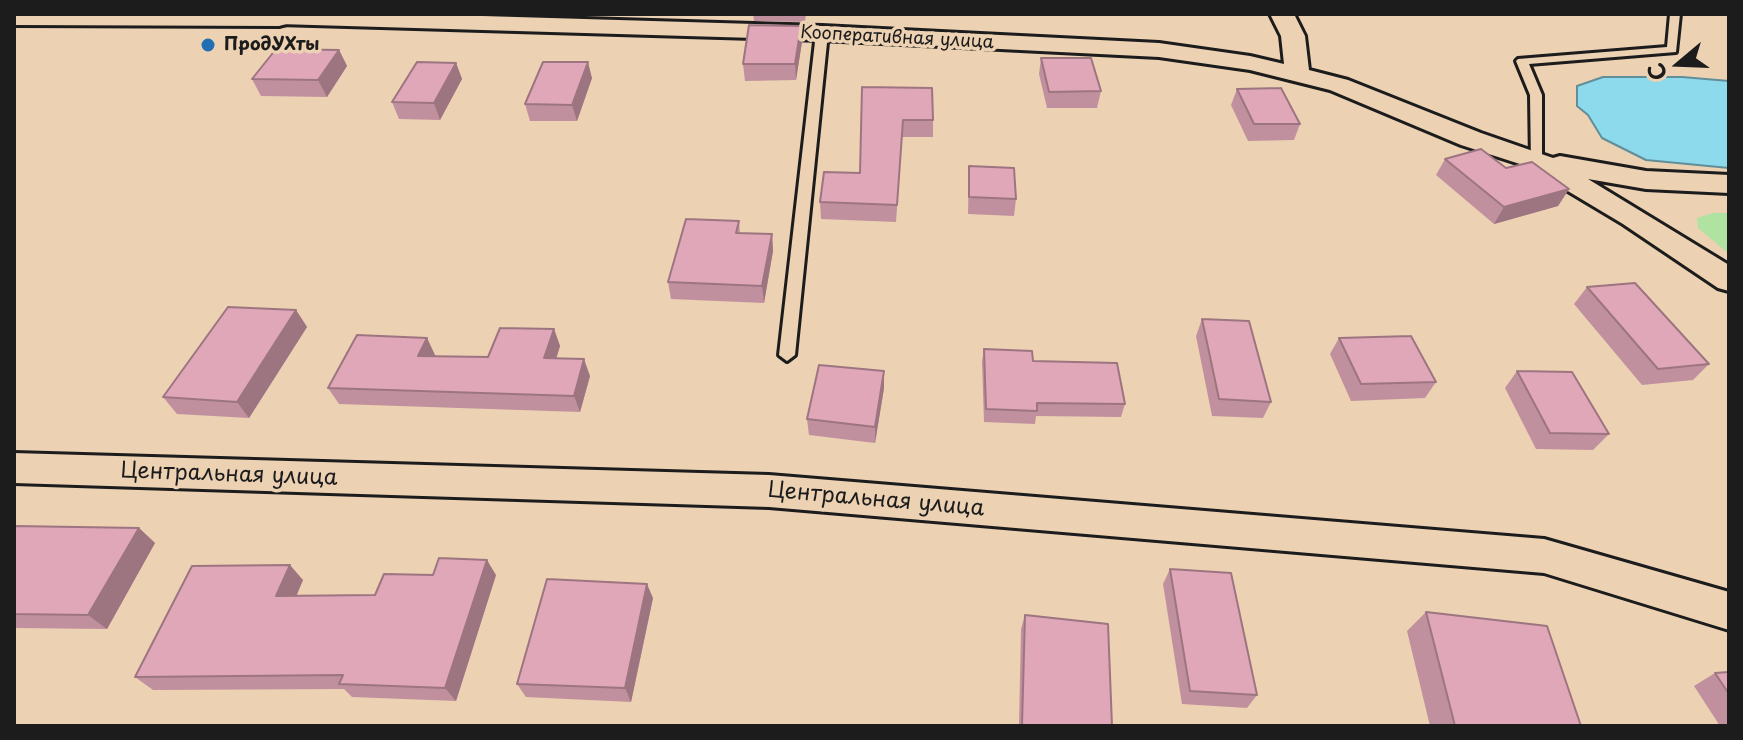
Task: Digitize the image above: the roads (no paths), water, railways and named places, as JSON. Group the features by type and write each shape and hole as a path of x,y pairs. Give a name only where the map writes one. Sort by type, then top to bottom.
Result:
{"street":[{"path":"1282,14 1293,36 1297,75"},
{"name":"Кооперативная улица","path":"14,16 280,15 822,33 1159,50 1250,63 1339,85 1471,139 1536,160 1633,217 1729,280"},
{"path":"1536,160 1646,180 1729,184"},
{"name":"Центральная улица","path":"14,468 769,491 1544,556 1729,611"}],"lane":[{"path":"1536,160 1536,95 1522,61 1672,50 1675,14"},
{"path":"787,355 822,33"}],"water":[{"path":"1603,77 1682,77 1729,81 1729,168 1646,160 1602,138 1588,115 1577,106 1577,86"}],"place":[{"name":"ПродУХты","path":"208,45"}]}
